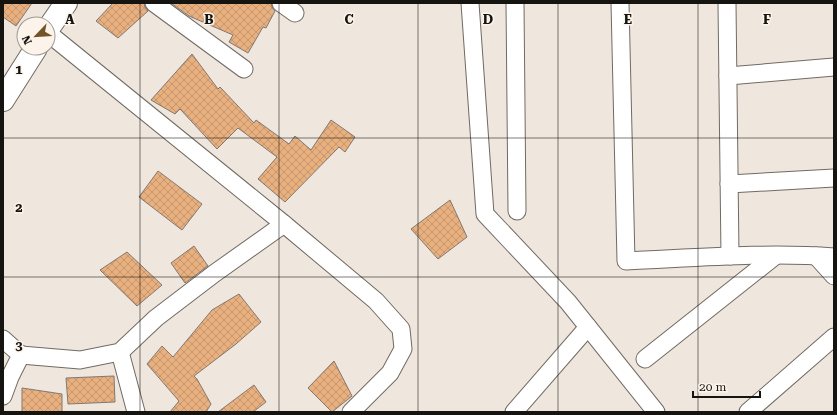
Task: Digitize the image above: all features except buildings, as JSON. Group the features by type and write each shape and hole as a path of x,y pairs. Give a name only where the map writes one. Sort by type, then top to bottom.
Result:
{"street":[{"path":"56,17 66,3"},
{"path":"154,3 244,69"},
{"path":"282,3 295,13"},
{"path":"470,3 485,214 568,302 656,412"},
{"path":"515,3 517,211"},
{"path":"620,3 626,261 730,256 834,257"},
{"path":"727,3 730,256"},
{"path":"56,39 284,224 376,301 401,329 403,349 390,373 351,412"},
{"path":"3,100 31,56"},
{"path":"728,76 834,67"},
{"path":"729,184 834,178"},
{"path":"3,339 21,355 80,360 120,352 156,318 215,273 284,224"},
{"path":"645,359 775,256"},
{"path":"816,256 834,276"},
{"path":"514,412 588,327"},
{"path":"748,412 834,337"},
{"path":"120,352 136,412"},
{"path":"3,396 10,377 21,355"}]}
